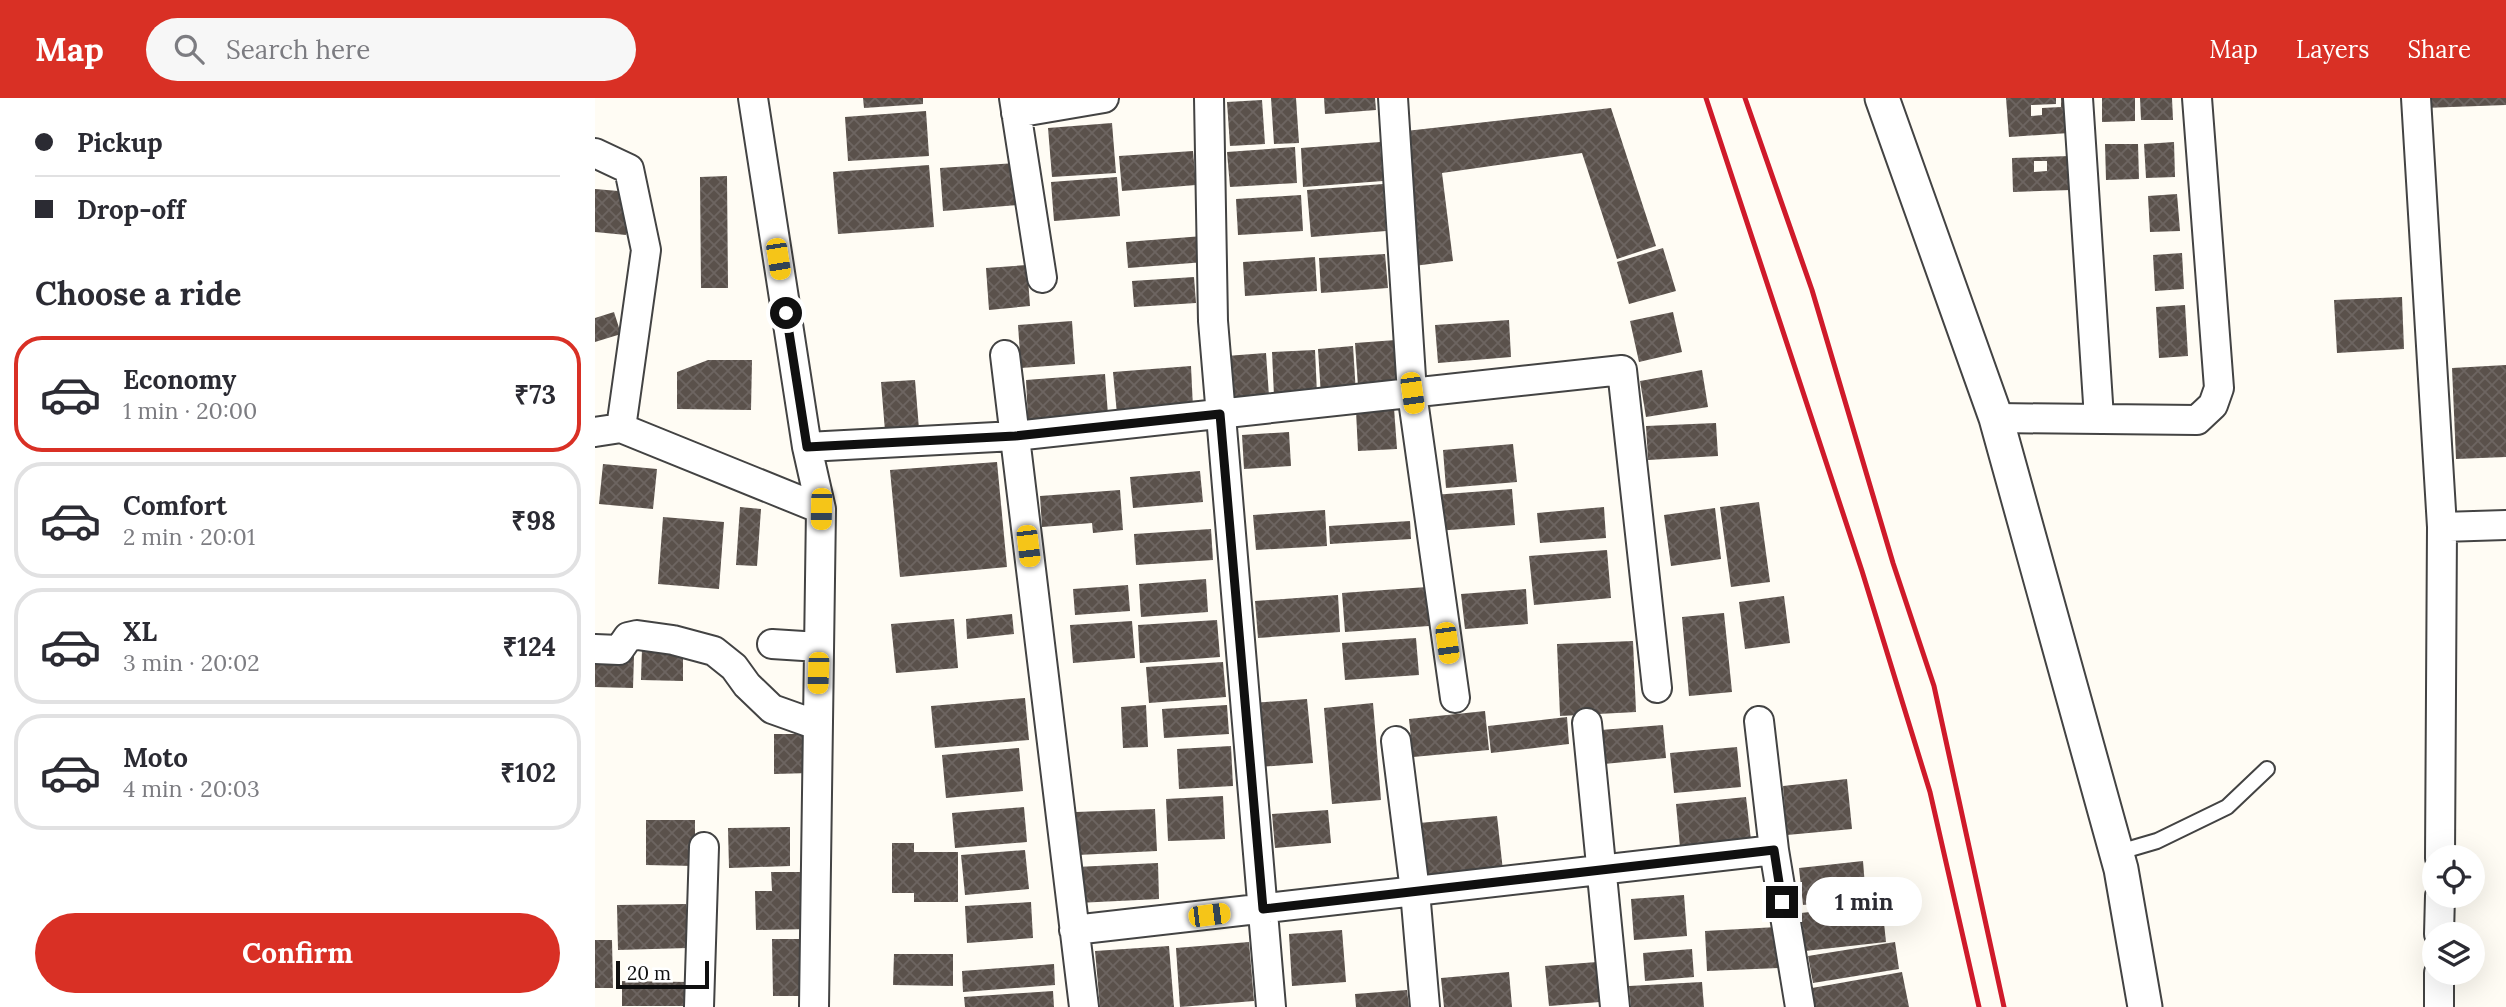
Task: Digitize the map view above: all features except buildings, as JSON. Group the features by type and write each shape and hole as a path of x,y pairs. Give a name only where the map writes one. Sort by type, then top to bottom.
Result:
{"street":[{"path":"753,98 807,447 821,509 814,1007"},
{"path":"1042,278 1015,106 1104,98"},
{"path":"1209,98 1213,321 1271,1007"},
{"path":"1393,98 1412,393 1455,698"},
{"path":"1882,98 1996,418 2116,853 2145,1007"},
{"path":"2078,98 2099,418"},
{"path":"1996,418 2197,420 2213,405 2219,388 2197,98"},
{"path":"2416,98 2442,527 2440,845"},
{"path":"595,153 629,169 646,250 608,430 821,509"},
{"path":"1005,355 1084,1007"},
{"path":"807,447 1015,436 1622,370 1657,688"},
{"path":"2442,527 2506,525"},
{"path":"595,649 619,650 628,637 637,635 673,640 714,651 734,667 747,685 772,709 817,725"},
{"path":"772,644 819,647"},
{"path":"1759,721 1774,850 1800,1007"},
{"path":"1587,723 1615,1007"},
{"path":"1396,741 1415,891 1425,1007"},
{"path":"699,1007 704,847"},
{"path":"1074,930 1774,850"},
{"path":"2439,985 2439,1007"}],"lane":[{"path":"2116,853 2157,841 2227,807 2267,769"}],"railway":[{"path":"1706,98 1862,571 1930,792 1979,1007"},
{"path":"1745,98 1812,290 1893,563 1934,686 2004,1007"}],"route":[{"path":"786,313 807,447 1015,436 1220,414 1263,909 1774,850 1782,902"}]}
